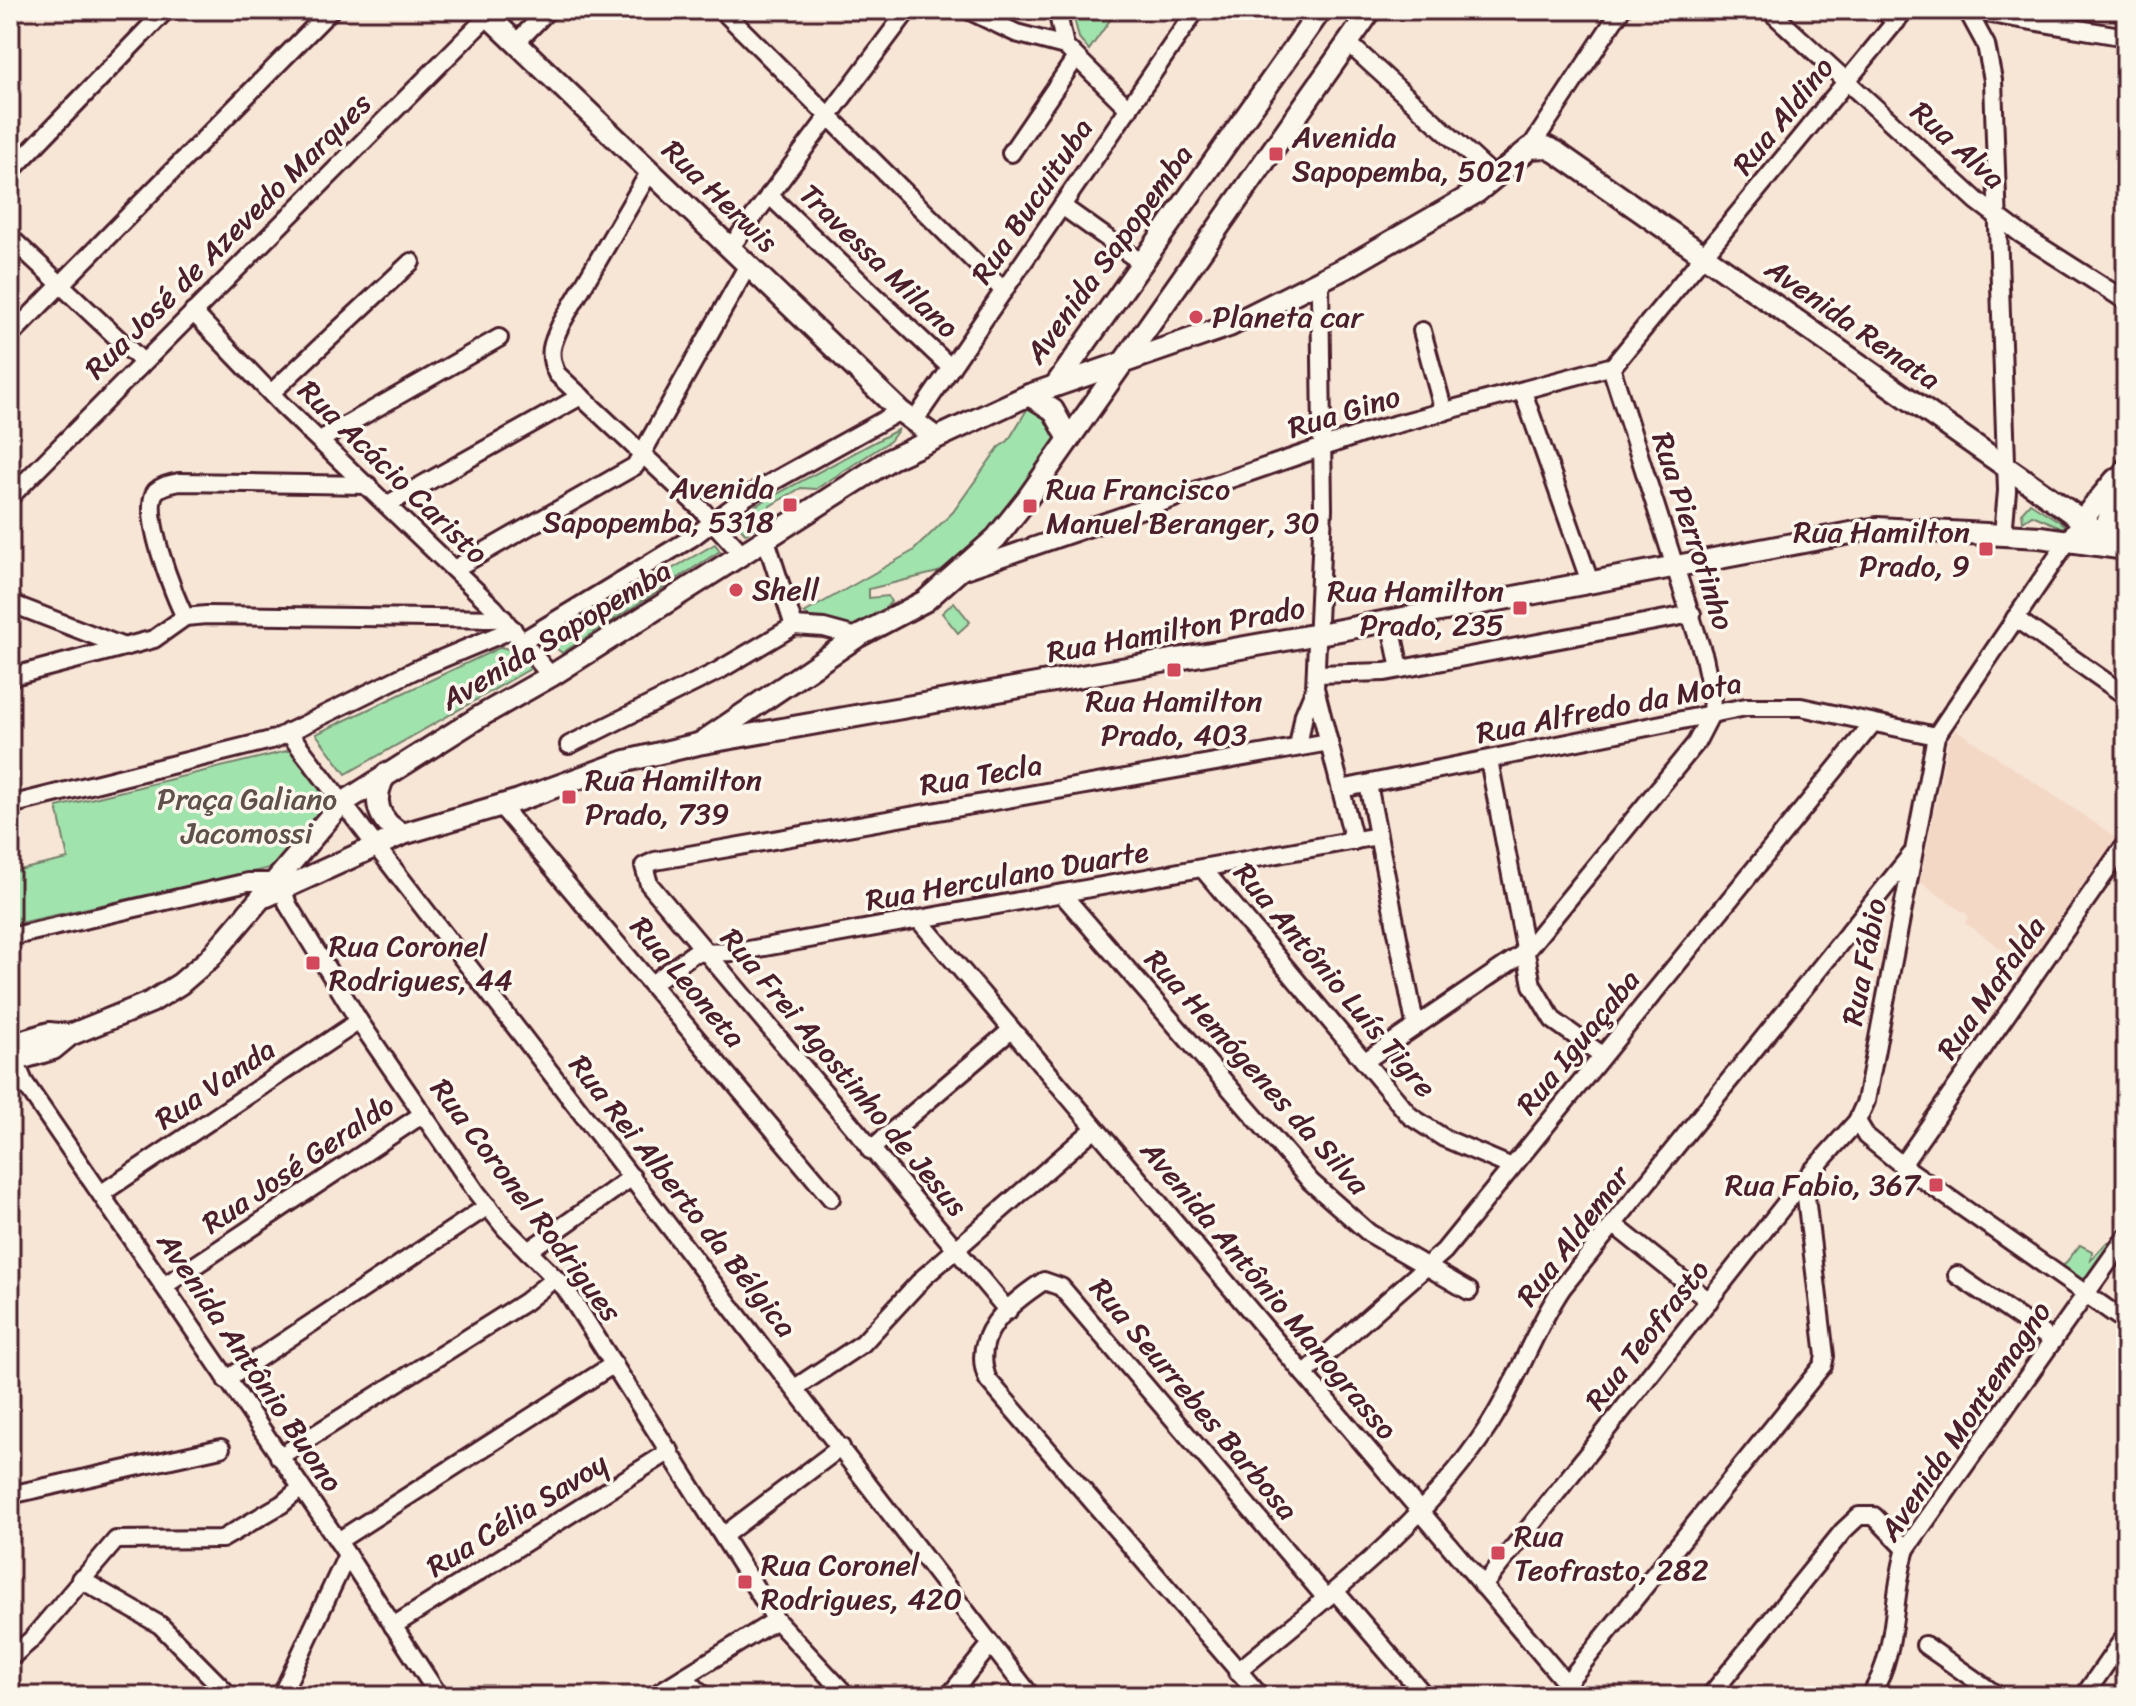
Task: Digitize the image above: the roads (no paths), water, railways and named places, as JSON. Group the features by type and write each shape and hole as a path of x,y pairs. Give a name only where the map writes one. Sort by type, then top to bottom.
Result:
{"main road":[{"name":"Avenida Sapopemba","path":"11,1058 53,1049 70,1035 151,1002 180,984 209,959 341,804 551,676 891,459 917,428 1055,386 1321,10"},
{"path":"698,744 857,637 925,601 996,538 1119,366 1141,349 1371,10"},
{"name":"Rua Herwis","path":"485,13 917,428"},
{"path":"1141,349 1229,326 1320,281 1496,178 1540,141"},
{"name":"Avenida Renata","path":"1540,141 2006,470 2125,548"},
{"path":"1055,386 1119,366"},
{"path":"1029,395 1053,410 1069,439"},
{"path":"2082,520 2126,467"},
{"path":"2103,535 2126,467"},
{"name":"Rua Hamilton Prado","path":"280,879 403,834 500,805 626,761 698,744 1390,621 1877,528 2003,535 2125,548"},
{"path":"386,774 380,785 378,809 392,829 403,834"}],"street":[{"path":"10,172 166,10"},
{"path":"10,336 331,10"},
{"path":"517,42 548,10"},
{"path":"722,10 1004,291"},
{"path":"730,248 908,10"},
{"path":"968,10 1016,33 1070,52 1129,109"},
{"path":"1011,153 1070,52 1057,10"},
{"name":"Rua Bucuituba","path":"917,428 951,368 1196,10"},
{"path":"1540,141 1621,10"},
{"name":"Rua Alva","path":"1769,10 1999,218 2126,301"},
{"path":"1882,10 1900,16"},
{"path":"1967,10 2126,37"},
{"path":"1967,10 1990,56 1999,218 2006,470 2003,535"},
{"name":"Rua José de Azevedo Marques","path":"10,497 485,13"},
{"name":"Rua Aldino","path":"1705,257 1900,16"},
{"path":"1347,42 1496,178"},
{"path":"650,171 561,324 550,350 552,362 557,374 644,454 743,555"},
{"name":"Travessa Milano","path":"769,195 951,368"},
{"path":"1062,206 1142,263"},
{"path":"10,237 143,362"},
{"path":"1611,367 1705,257"},
{"path":"271,393 411,262"},
{"path":"454,569 629,471 644,454 748,265"},
{"path":"1320,281 1322,447 1316,681 1354,841"},
{"name":"Rua Acácio Caristo","path":"193,312 271,393 454,569 513,630 551,676"},
{"path":"1422,331 1444,412"},
{"path":"320,440 499,338"},
{"name":"Rua Gino","path":"960,571 1322,447 1611,367"},
{"name":"Rua Pierrotinho","path":"1611,367 1692,614 1712,695 1711,714"},
{"path":"1523,392 1590,582"},
{"path":"388,504 581,396"},
{"path":"10,805 275,739 415,670 513,630 693,537 747,496 917,428"},
{"path":"185,617 154,526 151,508 154,493 163,486 179,482 368,485"},
{"name":"Rua Fábio","path":"1857,1121 1866,1101 1936,736 2082,520"},
{"path":"766,540 794,626"},
{"path":"10,603 125,647"},
{"path":"10,677 154,639 185,617 254,614 513,630"},
{"path":"1316,681 1400,669 1692,614"},
{"path":"2015,618 2126,696"},
{"path":"1390,621 1400,669"},
{"path":"569,745 718,671 794,626 857,637"},
{"path":"1298,747 1304,714 1316,681"},
{"name":"Rua Alfredo da Mota","path":"1341,789 1711,714 1775,705 1824,711 1936,736"},
{"path":"1365,1061 1415,1024 1525,952 1696,743 1711,714"},
{"name":"Rua Iguaçaba","path":"1304,1374 1429,1266 1873,723"},
{"name":"Rua Rei Alberto da Bélgica","path":"288,732 1031,1696"},
{"name":"Rua Tecla","path":"644,866 655,861 1329,742"},
{"path":"1489,760 1532,985 1541,1004 1561,1026 1602,1055"},
{"path":"1368,784 1415,1024"},
{"name":"Rua Leoneta","path":"500,805 831,1198"},
{"name":"Rua Herculano Duarte","path":"653,983 689,955 737,952 1378,836"},
{"name":"Rua Mafalda","path":"1902,1165 2126,843"},
{"name":"Rua Aldemar","path":"1237,1672 1330,1595 1421,1513 1490,1425 1546,1312 1613,1224 1912,854"},
{"name":"Rua Frei Agostinho de Jesus","path":"644,866 649,884 1008,1311"},
{"name":"Rua Antônio Luís Tigre","path":"1203,869 1394,1099 1423,1125 1444,1138 1512,1167"},
{"path":"10,937 248,882 280,879"},
{"name":"Rua Coronel Rodrigues","path":"280,879 288,905 359,1021 423,1114 488,1206 555,1278 614,1364 776,1620 847,1696"},
{"name":"Rua Hemógenes da Silva","path":"1063,895 1311,1182 1369,1233 1469,1291"},
{"name":"Avenida Antônio Manograsso","path":"919,920 1572,1690"},
{"name":"Rua Vanda","path":"102,1193 359,1021"},
{"path":"870,1150 1010,1031"},
{"name":"Avenida Antônio Buono","path":"11,1058 24,1082 343,1548 439,1696"},
{"name":"Rua José Geraldo","path":"164,1286 423,1114"},
{"path":"1857,1121 1866,1136 1902,1165 2126,1322"},
{"name":"Rua Teofrasto","path":"1483,1586 1804,1180 1857,1121"},
{"path":"795,1388 863,1343 956,1248 1094,1129"},
{"path":"528,1251 632,1177"},
{"path":"1572,1690 1823,1365 1825,1356 1804,1180"},
{"path":"226,1380 488,1206"},
{"path":"1613,1224 1709,1301"},
{"name":"Avenida Montemagno","path":"1870,1696 1889,1652 1896,1591 1906,1549 2126,1237"},
{"path":"1957,1275 2053,1341"},
{"path":"279,1457 525,1302 555,1278"},
{"name":"Rua Seurrebes Barbosa","path":"1008,1311 1044,1281 1061,1287 1330,1595"},
{"path":"1008,1311 982,1345 980,1356 988,1380 1260,1696"},
{"path":"281,1696 343,1548 614,1364"},
{"path":"723,1536 841,1447"},
{"path":"10,1495 221,1448"},
{"name":"Rua Célia Savoy","path":"393,1626 670,1451"},
{"path":"10,1660 31,1640 116,1540 222,1539 282,1504 301,1488"},
{"path":"1710,1696 1859,1516 1874,1516 1906,1549"},
{"path":"80,1579 160,1625 230,1696"},
{"path":"1330,1595 1425,1696"},
{"path":"653,1696 776,1620"},
{"path":"2084,1696 2126,1635"},
{"path":"949,1696 991,1644"},
{"path":"1925,1645 1998,1696"},
{"path":"684,1677 704,1696"}],"place":[{"name":"Avenida Sapopemba, 5021","path":"1276,154"},
{"name":"Planeta car","path":"1196,317"},
{"name":"Avenida Sapopemba, 5318","path":"790,505"},
{"name":"Rua Francisco Manuel Beranger, 30","path":"1030,506"},
{"name":"Rua Hamilton Prado, 9","path":"1986,549"},
{"name":"Shell","path":"736,590"},
{"name":"Rua Hamilton Prado, 235","path":"1520,608"},
{"name":"Rua Hamilton Prado, 403","path":"1174,670"},
{"name":"Rua Hamilton Prado, 739","path":"569,797"},
{"name":"Rua Coronel Rodrigues, 44","path":"313,963"},
{"name":"Rua Fabio, 367","path":"1936,1185"},
{"name":"Rua Teofrasto, 282","path":"1498,1553"},
{"name":"Rua Coronel Rodrigues, 420","path":"745,1582"}],"park label":[{"name":"Praça Galiano Jacomossi","path":"247,816"}]}
